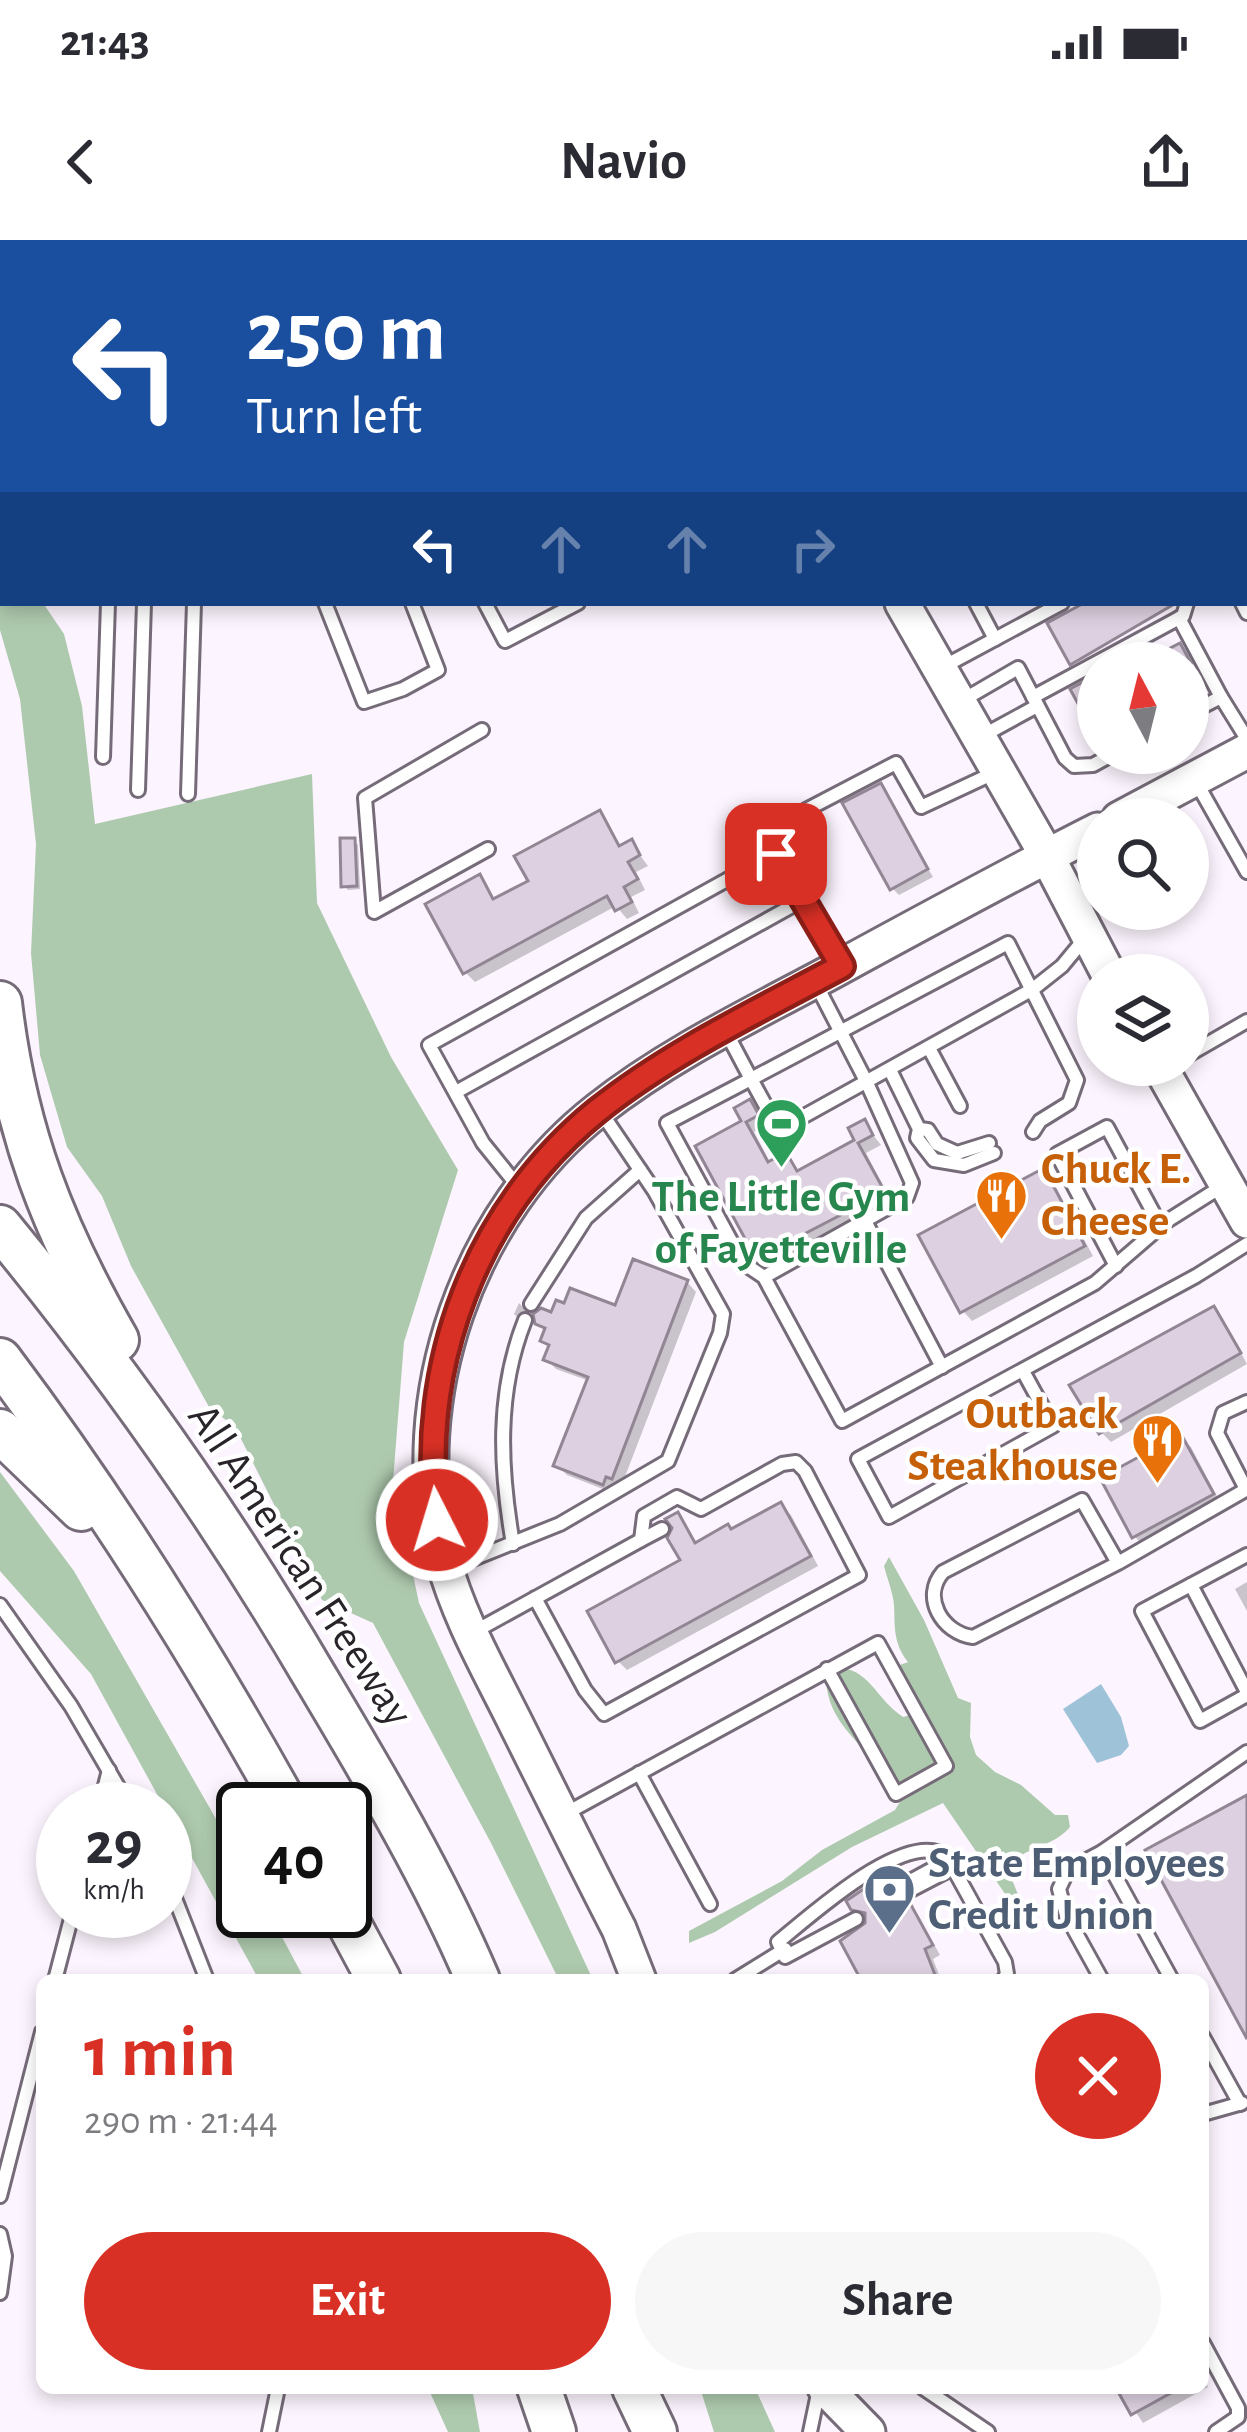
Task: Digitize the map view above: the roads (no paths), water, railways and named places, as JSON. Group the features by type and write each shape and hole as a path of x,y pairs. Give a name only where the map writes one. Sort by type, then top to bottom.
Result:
{"highway":[{"path":"0,1004 8,1074 30,1158 68,1249 239,1554"},
{"name":"All American Freeway","path":"0,1228 74,1318 239,1554 353,1736 475,1974"},
{"path":"0,1360 43,1414 272,1782"},
{"path":"0,1431 86,1515 191,1645"},
{"path":"357,1938 377,1974"},
{"path":"527,2394 536,2432"},
{"path":"541,2394 554,2432"},
{"path":"633,2394 641,2432"},
{"path":"635,2394 655,2432"}],"street":[{"path":"904,606 1047,856 1097,954"},
{"path":"1160,798 1247,751"},
{"path":"641,1974 471,1633 447,1569 433,1486 438,1381 469,1279 542,1163 599,1109 662,1065 1077,841"},
{"path":"1180,1086 1247,1221"},
{"path":"828,2394 868,2432"}],"lane":[{"path":"104,757 108,606"},
{"path":"138,790 144,606"},
{"path":"188,794 194,606"},
{"path":"326,606 364,701 403,689 438,670 413,606"},
{"path":"487,606 505,640 572,606"},
{"path":"978,606 995,639"},
{"path":"1028,606 1034,618"},
{"path":"938,670 1056,606"},
{"path":"977,738 1179,618 1185,606"},
{"path":"1179,618 1247,740"},
{"path":"957,703 1018,668 1065,758 1077,766"},
{"path":"1209,703 1221,697"},
{"path":"482,730 365,798 374,912 488,849"},
{"path":"521,1191 483,1143 430,1045 818,830 806,810 896,763 922,807 997,772"},
{"path":"1195,780 1247,872"},
{"path":"764,1277 907,1198 912,1183 842,1033 828,973 801,901 776,854"},
{"path":"456,1092 801,901"},
{"path":"725,1030 779,1130 1033,989 1062,966 1087,936"},
{"path":"1034,1125 1069,1103 1076,1080 1008,943 667,1124 743,1263 764,1277 842,1421 1095,1283 1161,1226 1225,1184"},
{"path":"1209,1042 1247,1021"},
{"path":"929,1048 960,1106"},
{"path":"890,1070 919,1129 928,1130 937,1144 957,1153 992,1148"},
{"path":"447,1569 560,1525 668,1461 720,1333 722,1314 640,1170 599,1109"},
{"path":"1116,1266 1057,1154 1107,1127 1161,1226"},
{"path":"531,1304 586,1218 640,1170"},
{"path":"866,1221 942,1367"},
{"path":"1023,1371 1054,1426 889,1517 858,1459 1247,1244"},
{"path":"513,1544 502,1462 504,1402 514,1347 525,1320"},
{"path":"1118,1563 1082,1499 943,1572 934,1582 932,1600 945,1623 960,1635 973,1637 1118,1563 1247,1489 1217,1433 1217,1421 1247,1402"},
{"path":"535,1598 585,1690 604,1714 859,1575 796,1462 782,1464 682,1519"},
{"path":"641,1540 644,1516 677,1497 701,1509"},
{"path":"471,1633 662,1528"},
{"path":"1191,1585 1247,1693 1199,1720 1142,1611 1247,1555"},
{"path":"0,1605 30,1643 116,1782"},
{"path":"562,1816 827,1669 878,1642 946,1766 896,1794 827,1669"},
{"path":"1099,1974 1066,1915 1059,1888 1068,1870 1247,1753"},
{"path":"106,1782 109,1770"},
{"path":"639,1773 710,1904"},
{"path":"783,1954 778,1942 830,1897 915,1849 938,1850 951,1864 1005,1962 1007,1974"},
{"path":"1102,1852 1169,1974"},
{"path":"880,1902 951,1864"},
{"path":"746,1974 854,1916"},
{"path":"57,1974 66,1938"},
{"path":"191,1938 205,1974"},
{"path":"1209,2047 1244,2102 1209,2112"},
{"path":"0,2197 36,2055"},
{"path":"0,2123 17,2128"},
{"path":"0,2234 5,2255 0,2293"},
{"path":"1209,2354 1238,2408 1238,2417 1216,2432"},
{"path":"269,2432 277,2394"},
{"path":"811,2432 820,2394"},
{"path":"932,2394 988,2432"}],"water":[{"path":"1101,1684 1121,1717 1129,1746 1121,1755 1097,1763 1063,1709"}],"place":[{"name":"The Little Gym of Fayetteville","path":"781,1169"},
{"name":"Chuck E. Cheese","path":"1002,1241"},
{"name":"Outback Steakhouse","path":"1157,1486"},
{"name":"State Employees Credit Union","path":"889,1935"}]}
